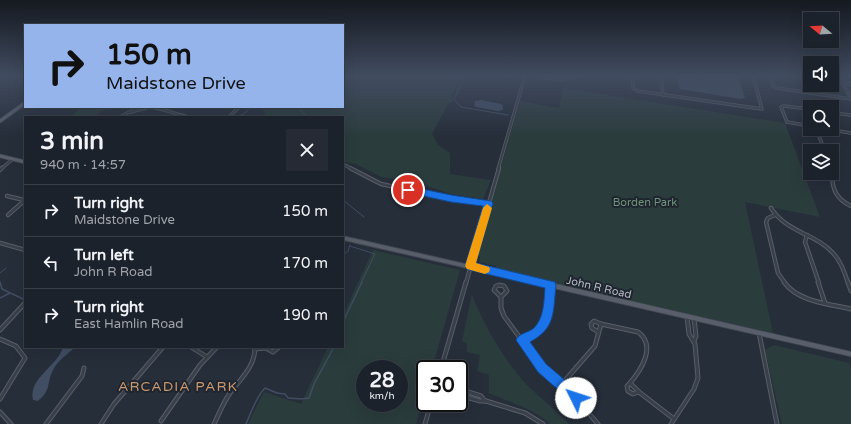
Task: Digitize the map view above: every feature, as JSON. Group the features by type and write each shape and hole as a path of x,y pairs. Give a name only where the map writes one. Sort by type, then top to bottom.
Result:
{"main road":[{"path":"0,121 24,104"},
{"path":"0,156 24,162"},
{"name":"John R Road","path":"344,238 851,354"}],"street":[{"path":"444,360 519,96"},
{"path":"668,96 762,110 758,96"},
{"path":"834,96 851,98"},
{"path":"803,108 782,106 788,122 803,125"},
{"path":"122,116 140,108"},
{"path":"130,112 145,108"},
{"path":"160,108 186,116"},
{"path":"230,116 238,108"},
{"path":"839,114 851,115"},
{"path":"839,131 851,133"},
{"path":"0,170 14,159"},
{"path":"344,165 378,182 451,199 488,203"},
{"path":"833,180 834,193 840,200 851,206"},
{"path":"416,200 420,192"},
{"path":"7,196 24,200"},
{"path":"8,215 24,201"},
{"path":"771,208 786,224 826,246 835,254 841,264 851,292"},
{"path":"776,215 768,218 766,222 781,279 788,288 808,299 851,309"},
{"path":"807,235 805,242 825,303"},
{"path":"0,243 24,250"},
{"path":"500,297 506,292 503,285 496,286 494,290 500,297 502,313 542,368 576,398 598,424"},
{"path":"522,340 537,332 544,324 547,318 551,285"},
{"path":"0,330 24,304"},
{"path":"687,317 689,334 694,341"},
{"path":"671,424 697,382 698,374 694,341 696,336 694,318"},
{"path":"598,332 592,328 591,324 594,322 638,332 644,337 644,362 627,386 628,391 633,394 640,392"},
{"path":"561,385 595,346 601,324"},
{"path":"759,333 777,424"},
{"path":"0,339 16,346 25,358 0,399"},
{"path":"101,424 112,407 151,364 162,348"},
{"path":"193,348 207,357"},
{"path":"160,421 192,375 216,348"},
{"path":"214,424 231,392 249,369 255,348 266,348 273,352 278,348"},
{"path":"46,424 82,376 84,368"},
{"path":"630,383 674,419"},
{"path":"468,392 481,396 486,401"},
{"path":"468,398 486,401 525,413 543,424"},
{"path":"0,412 11,424"},
{"path":"425,424 428,412"}],"green space":[{"path":"344,96 451,96 453,101 448,104 432,134 438,145 450,153 450,174 491,180 483,199 451,194 411,181 381,177 356,164 344,162 344,116 266,116 262,108 344,108"},
{"name":"Borden Park","path":"561,96 612,96 785,123 803,171 803,180 806,180 820,217 745,202 773,333 495,270 496,266 479,262 480,256 475,255 520,101 559,108"},
{"path":"80,108 108,108 96,116 71,116"},
{"path":"373,250 460,270 435,360 416,360 416,412 419,412 416,424 248,424 264,392 301,404 328,348 344,348 344,313"},
{"path":"472,294 481,316 510,365 526,384 569,424 550,424 536,413 489,393 489,375 477,371 480,355 467,352 467,344 462,341"},
{"path":"774,345 849,363 851,370 851,424 782,424 765,350"}],"water":[{"path":"721,96 744,96 745,98 741,99"},
{"path":"481,100 501,104 503,106 503,110 498,111 476,107 474,105 475,101"},
{"path":"63,348 74,348 55,366 47,390 42,397 38,401 33,400 35,385 60,354"}],"waterway":[{"path":"456,96 454,99 461,107 508,115"},
{"path":"238,116 244,114 250,108"},
{"path":"298,108 307,116"},
{"path":"344,201 364,217"},
{"path":"344,254 348,251 350,245"},
{"path":"350,246 375,254 361,283"},
{"path":"0,273 6,268"},
{"path":"0,282 2,289 23,299"},
{"path":"344,320 362,282"},
{"path":"0,298 10,293"},
{"path":"246,424 256,400 265,388 277,393 285,394 288,398 309,398 314,384 333,348"}],"slow traffic":[{"path":"485,269 470,266 487,208"}],"district":[{"name":"ARCADIA PARK","path":"178,386"}],"route":[{"path":"408,190 451,199 488,203 470,266 551,285 547,318 544,324 535,334 522,340 542,368 576,398"}]}
